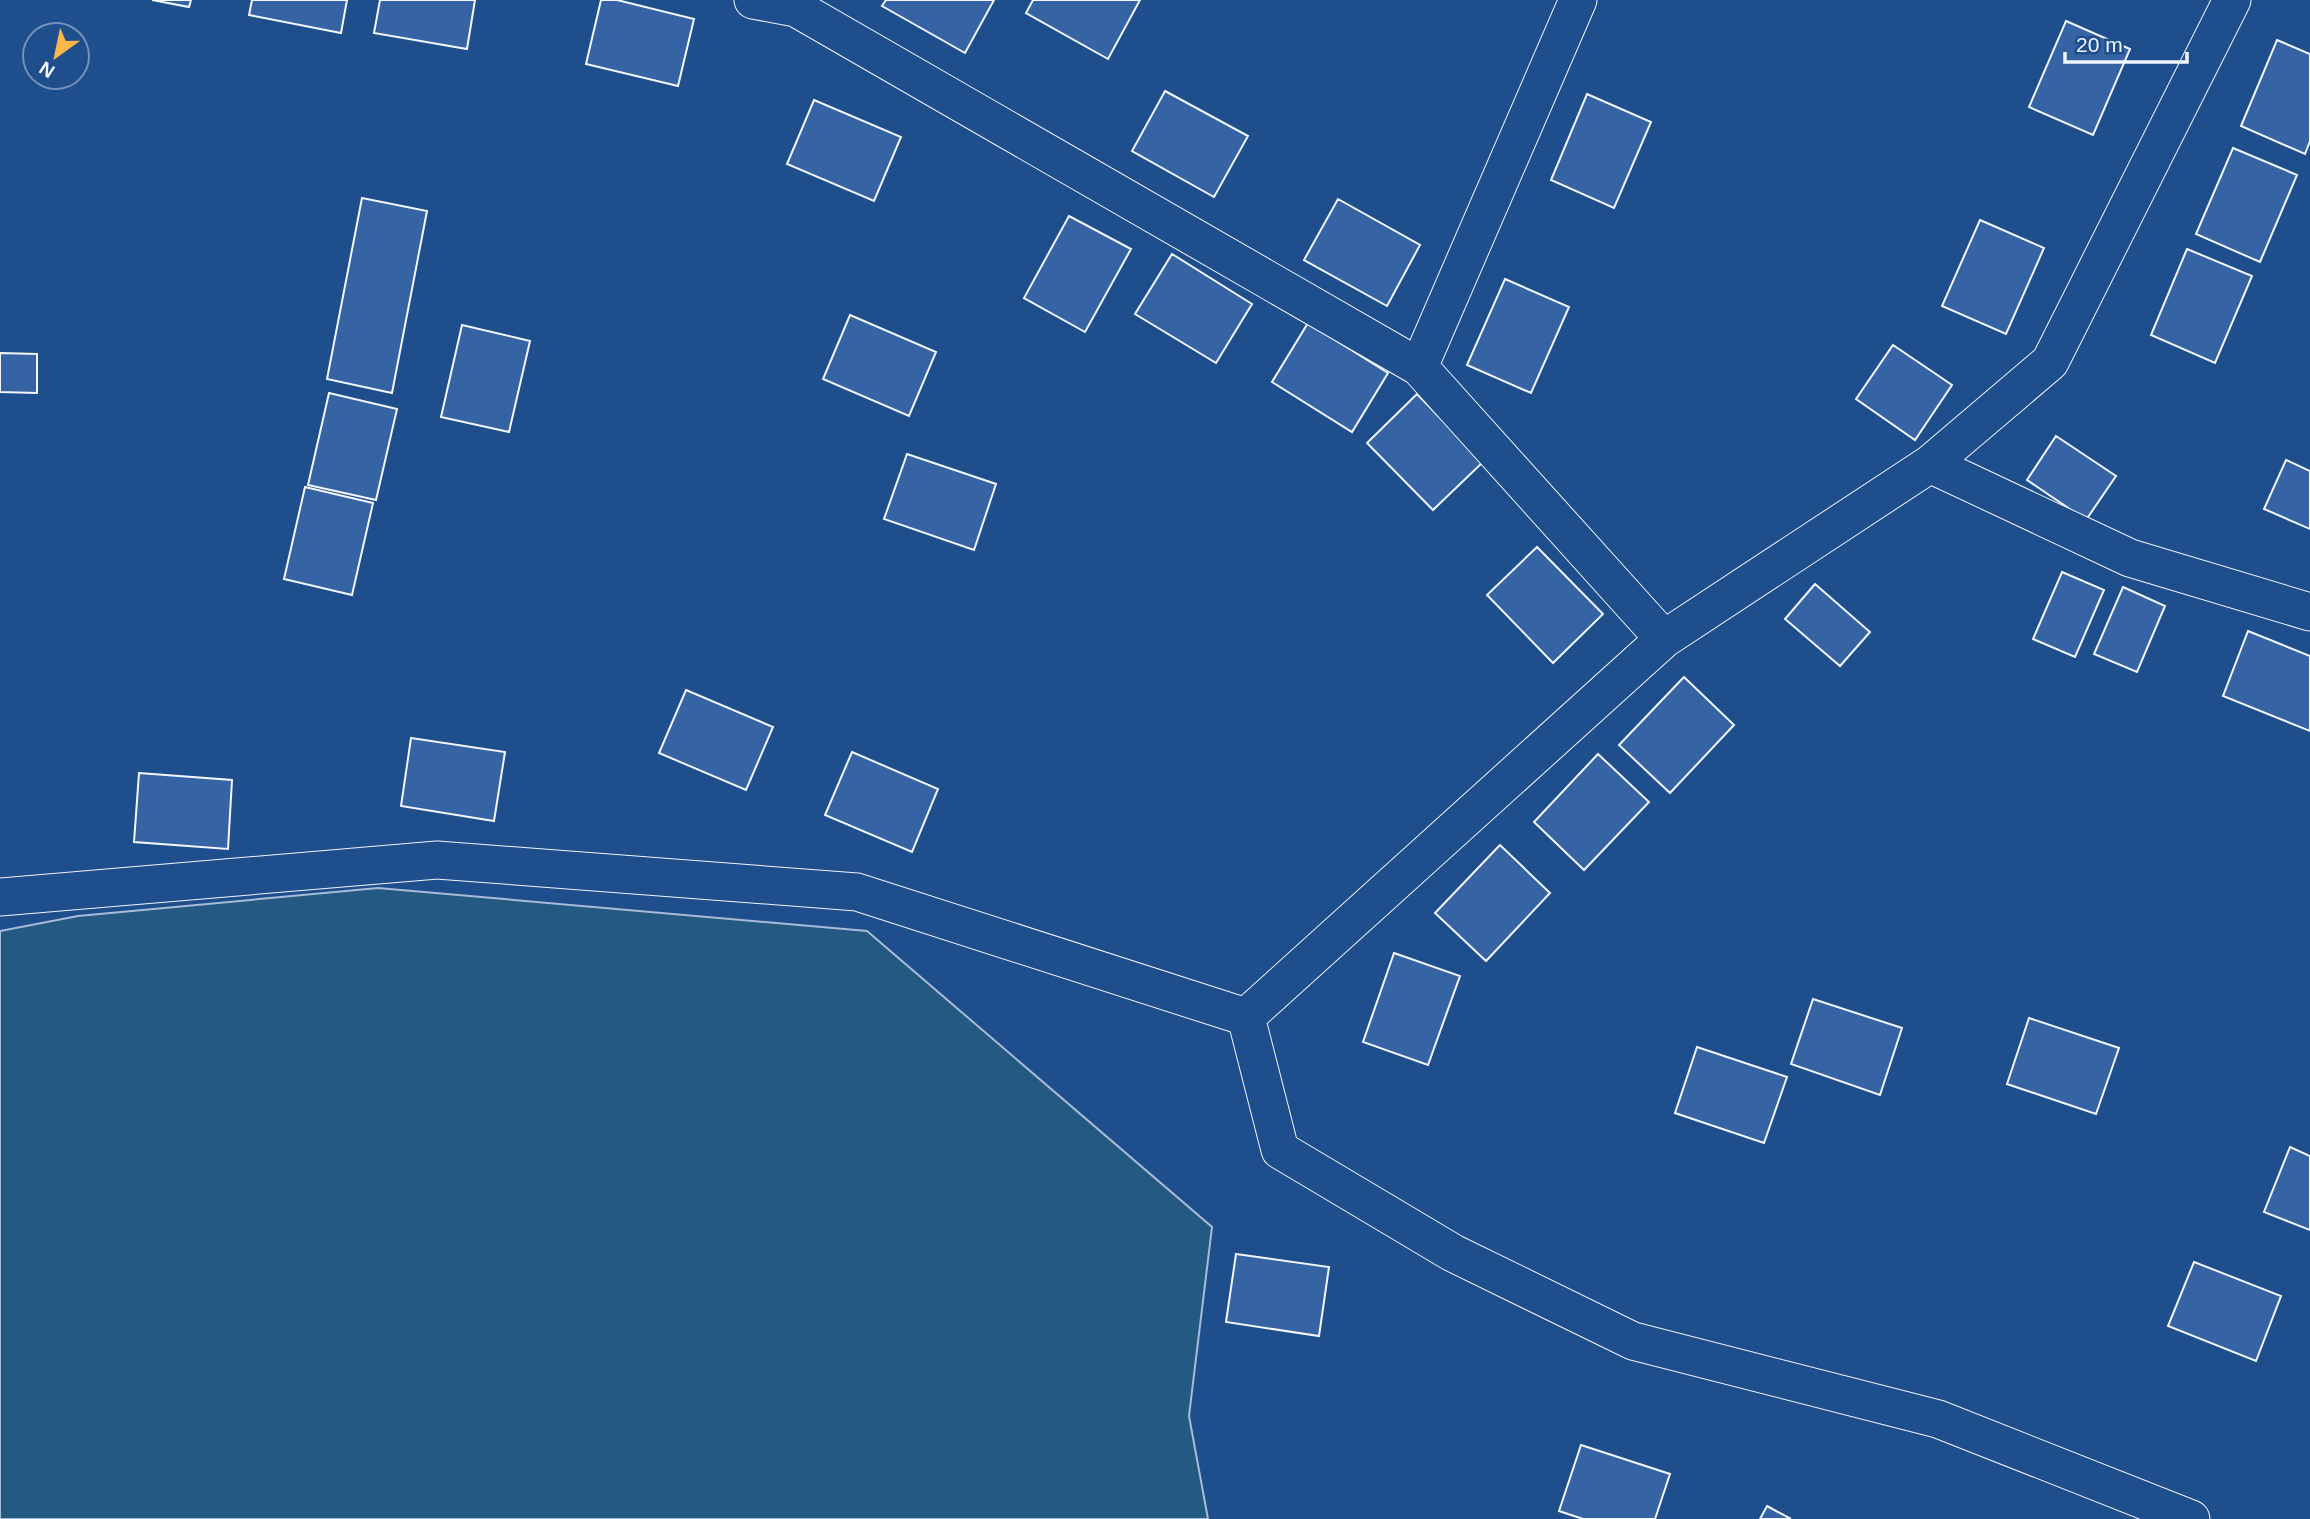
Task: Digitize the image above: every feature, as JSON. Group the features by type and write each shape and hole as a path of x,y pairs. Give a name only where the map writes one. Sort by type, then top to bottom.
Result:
{"street":[{"path":"753,0 797,4 1419,367 1664,639"},
{"path":"1419,367 1578,0"},
{"path":"1246,1017 1664,639 1930,464 2050,362 2232,0"},
{"path":"1930,464 2130,558 2310,612"},
{"path":"0,897 437,860 857,892 1246,1017"},
{"path":"1246,1017 1280,1150 1452,1253 1633,1342 1938,1419 2191,1519"}],"shaded area":[{"path":"378,888 867,931 1212,1227 1189,1416 1208,1519 0,1519 0,931 78,916"}],"building":[{"path":"152,0 191,0 189,7"},
{"path":"252,0 347,0 341,33 249,15"},
{"path":"380,0 475,0 467,49 374,33"},
{"path":"601,0 617,0 694,19 678,86 586,64"},
{"path":"886,0 994,0 965,53 882,6"},
{"path":"1033,0 1140,0 1108,59 1026,13"},
{"path":"2066,21 2130,49 2093,135 2029,107"},
{"path":"2277,40 2310,54 2310,141 2305,154 2241,126"},
{"path":"1165,91 1248,136 1214,197 1132,151"},
{"path":"1587,94 1651,122 1614,208 1551,180"},
{"path":"814,100 901,137 874,201 787,164"},
{"path":"2233,148 2297,175 2260,262 2196,234"},
{"path":"362,198 427,211 392,393 327,379"},
{"path":"1338,199 1420,245 1387,306 1304,260"},
{"path":"1069,216 1131,249 1085,332 1024,298"},
{"path":"1980,220 2044,248 2006,334 1942,306"},
{"path":"2187,249 2252,276 2215,363 2151,335"},
{"path":"1172,254 1252,304 1216,363 1135,314"},
{"path":"1505,279 1569,307 1531,393 1467,365"},
{"path":"850,315 936,352 909,416 823,379"},
{"path":"1308,323 1388,373 1352,432 1272,382"},
{"path":"462,325 530,341 509,432 441,417"},
{"path":"1893,345 1952,385 1915,440 1856,399"},
{"path":"0,353 37,354 37,393 0,392"},
{"path":"329,393 397,409 376,500 308,485"},
{"path":"1417,394 1483,462 1433,510 1367,443"},
{"path":"2056,436 2116,476 2086,520 2027,480"},
{"path":"907,454 996,484 974,550 884,519"},
{"path":"2286,460 2310,471 2310,529 2264,509"},
{"path":"305,487 373,503 352,595 284,579"},
{"path":"1537,547 1603,614 1553,663 1487,595"},
{"path":"2062,572 2104,590 2075,657 2033,639"},
{"path":"1815,584 1870,632 1840,666 1785,619"},
{"path":"2123,587 2165,606 2137,672 2094,654"},
{"path":"2248,631 2310,656 2310,731 2223,696"},
{"path":"1684,677 1734,725 1670,793 1619,745"},
{"path":"686,690 773,727 746,790 659,753"},
{"path":"411,738 505,752 494,821 401,806"},
{"path":"852,752 938,789 912,852 825,815"},
{"path":"1598,754 1649,802 1584,870 1534,822"},
{"path":"139,773 232,780 228,849 134,842"},
{"path":"1500,845 1550,893 1486,961 1435,913"},
{"path":"1394,953 1460,976 1428,1065 1363,1042"},
{"path":"1813,999 1902,1028 1880,1095 1791,1064"},
{"path":"2029,1018 2119,1048 2096,1114 2007,1084"},
{"path":"1697,1047 1787,1077 1764,1143 1675,1113"},
{"path":"2290,1147 2310,1156 2310,1230 2264,1212"},
{"path":"1236,1254 1329,1267 1319,1336 1226,1322"},
{"path":"2194,1262 2281,1296 2256,1361 2168,1326"},
{"path":"1581,1445 1670,1474 1655,1519 1583,1519 1559,1511"},
{"path":"1767,1506 1791,1519 1760,1519"}]}
